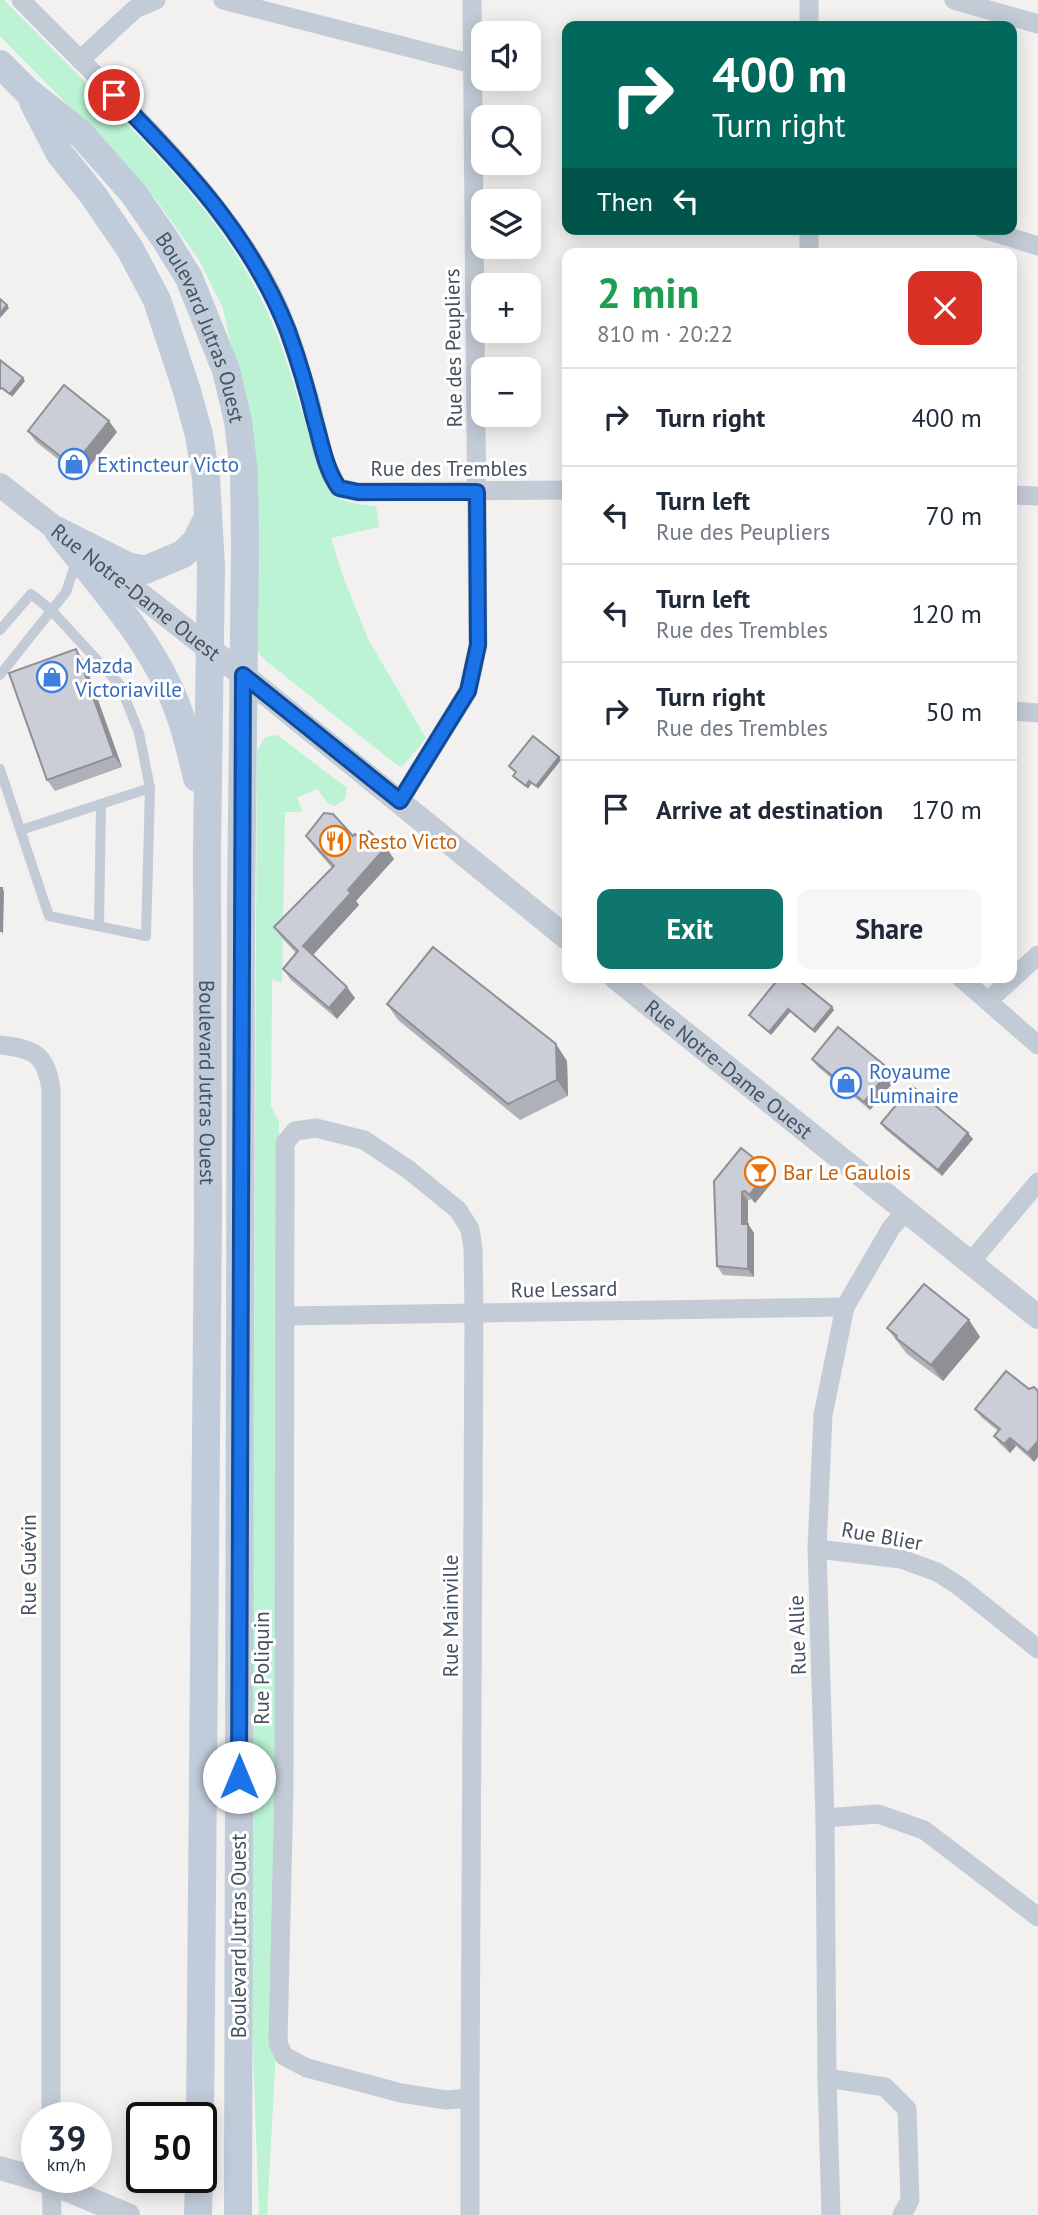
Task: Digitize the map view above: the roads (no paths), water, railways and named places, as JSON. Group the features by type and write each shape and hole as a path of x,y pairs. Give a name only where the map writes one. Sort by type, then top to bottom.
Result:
{"main road":[{"name":"Boulevard Jutras Ouest","path":"0,64 27,91 80,133 133,193 189,278 226,370 238,421 244,472 238,2215"},
{"name":"Boulevard Jutras Ouest","path":"27,91 60,154 93,195 130,250 158,300 199,435 206,478 211,567 207,817 208,1214 200,2102"},
{"path":"58,531 127,566 145,570 183,554 196,541 208,517"},
{"path":"58,531 143,640 170,691 188,742 207,817"},
{"path":"198,2215 199,2193"}],"street":[{"name":"Rue des Trembles","path":"21,0 214,201 248,252 272,294 287,330 330,472 339,488 358,492 562,490"},
{"path":"80,60 135,9 156,0"},
{"path":"223,0 471,64"},
{"name":"Rue des Peupliers","path":"472,0 472,21"},
{"path":"809,0 809,21"},
{"path":"954,0 1038,24"},
{"name":"Rue des Peupliers","path":"400,801 468,691 478,645 472,91"},
{"path":"1002,235 1038,246"},
{"name":"Rue Notre-Dame Ouest","path":"0,485 243,675 562,934"},
{"path":"1017,495 1038,496"},
{"path":"1017,711 1038,713"},
{"path":"1017,974 1038,955"},
{"name":"Rue Notre-Dame Ouest","path":"622,983 1038,1317"},
{"path":"967,983 1038,1045"},
{"path":"988,1001 1008,983"},
{"name":"Rue Guévin","path":"0,1045 21,1048 35,1054 48,1068 51,1090 51,2102"},
{"name":"Rue Mainville","path":"295,1131 316,1128 364,1140 409,1170 458,1210 470,1229 474,1313 470,2215"},
{"name":"Rue Poliquin","path":"295,1131 285,1143 284,1788 278,2043 284,2056 307,2068 401,2093 446,2100 470,2098"},
{"path":"969,1264 1038,1182"},
{"name":"Rue Allie","path":"831,2215 825,1818 817,1549 823,1415 845,1307 891,1228 905,1212"},
{"name":"Rue Lessard","path":"285,1316 845,1307"},
{"name":"Rue Blier","path":"817,1549 901,1559 937,1572 959,1586 1038,1649"},
{"path":"825,1818 878,1814 924,1830 1038,1917"},
{"path":"827,2078 885,2087 907,2109 910,2200 902,2215"},
{"path":"0,2168 21,2173"},
{"path":"51,2193 52,2215"},
{"path":"80,2193 128,2215"}],"lane":[{"path":"0,676 66,592 78,557"},
{"path":"0,630 30,594 51,610 120,685 139,733 150,788 146,936 49,916 0,769"},
{"path":"21,830 150,788"},
{"path":"99,926 102,804"}],"place":[{"name":"Extincteur Victo","path":"74,464"},
{"name":"Mazda Victoriaville","path":"52,677"},
{"name":"Resto Victo","path":"335,841"},
{"name":"Royaume Luminaire","path":"846,1083"},
{"name":"Bar Le Gaulois","path":"760,1172"}]}
